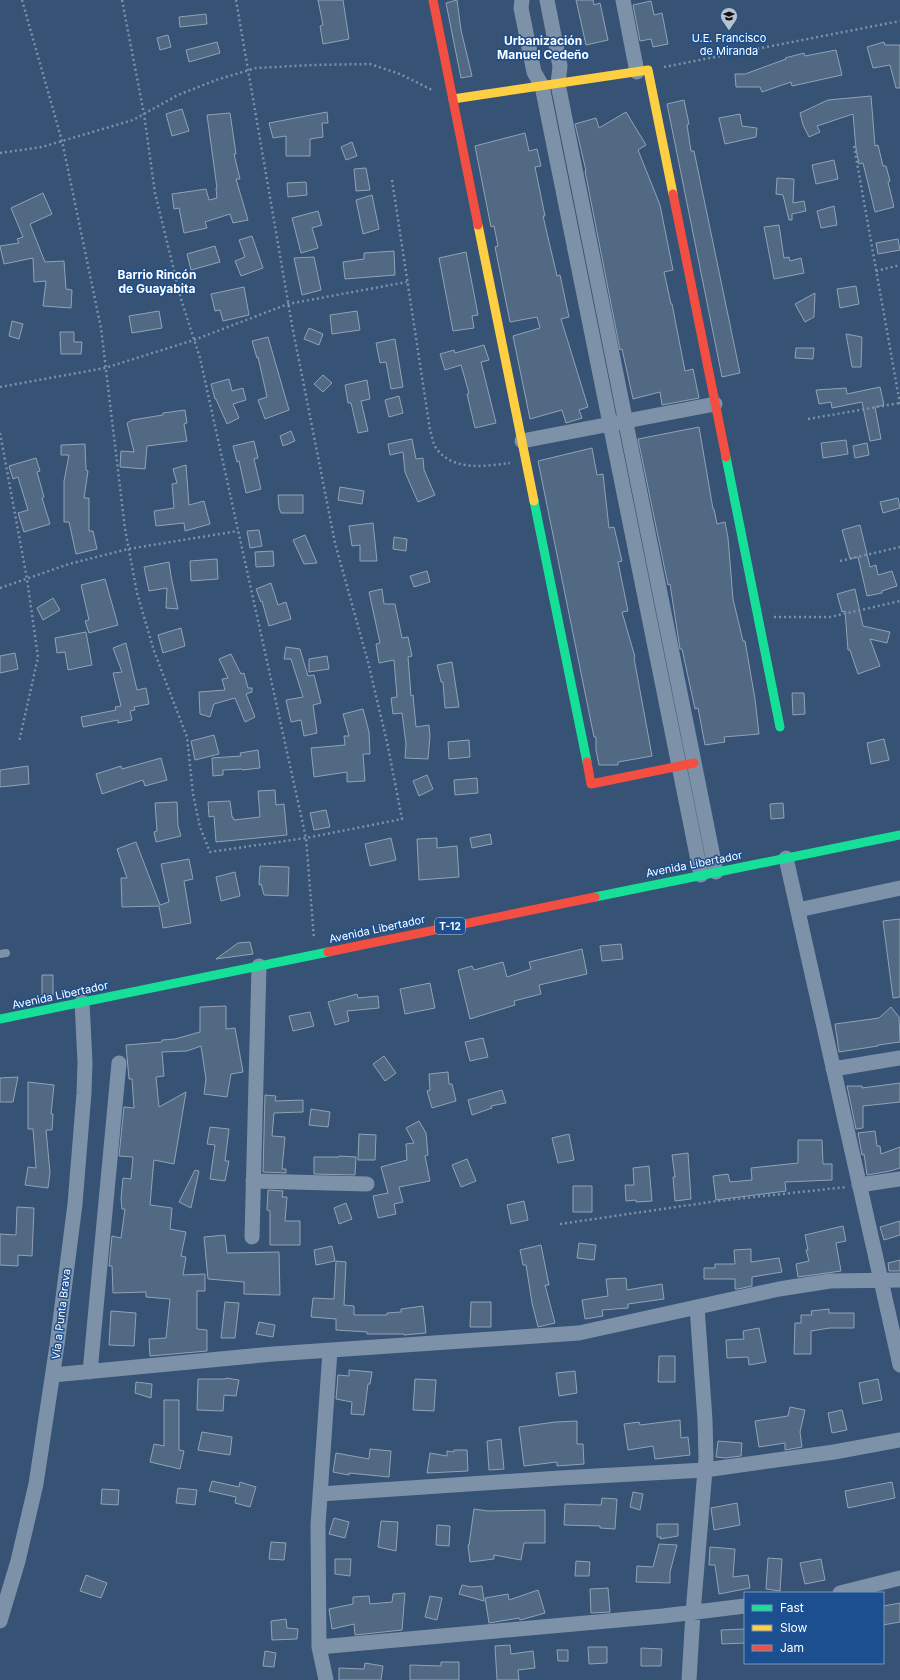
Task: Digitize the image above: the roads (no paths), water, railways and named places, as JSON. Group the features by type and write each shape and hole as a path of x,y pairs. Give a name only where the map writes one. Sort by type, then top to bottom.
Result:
{"main road":[{"path":"433,0 591,784 694,763"},
{"path":"453,100 643,71 715,404 780,726"},
{"name":"Avenida Libertador","path":"0,1019 900,835"}],"street":[{"path":"522,0 521,8 534,72 542,86 701,875"},
{"path":"547,0 560,66 558,84 716,872"},
{"path":"623,0 643,71"},
{"path":"522,441 715,404"},
{"path":"786,858 900,1364"},
{"path":"798,910 900,888"},
{"path":"252,1236 259,966"},
{"name":"Vía a Punta Brava","path":"0,1621 18,1561 30,1512 46,1426 53,1375 75,1204 84,1092 85,1062 82,1002"},
{"path":"833,1069 900,1058"},
{"path":"90,1372 119,1062"},
{"path":"860,1185 900,1179"},
{"path":"253,1181 366,1184"},
{"path":"53,1375 273,1354 579,1333 779,1289 830,1281 900,1280"},
{"path":"689,1680 705,1470 705,1420 697,1307"},
{"path":"326,1680 320,1647 318,1546 330,1351"},
{"path":"320,1494 567,1477 705,1470 834,1452 900,1440"},
{"path":"844,1592 900,1578"},
{"path":"320,1647 693,1613 744,1606"}],"place":[{"name":"U.E. Francisco de Miranda","path":"729,31"}],"district":[{"name":"Urbanización Manuel Cedeño","path":"543,48"},
{"name":"Barrio Rincón de Guayabita","path":"157,282"}]}
